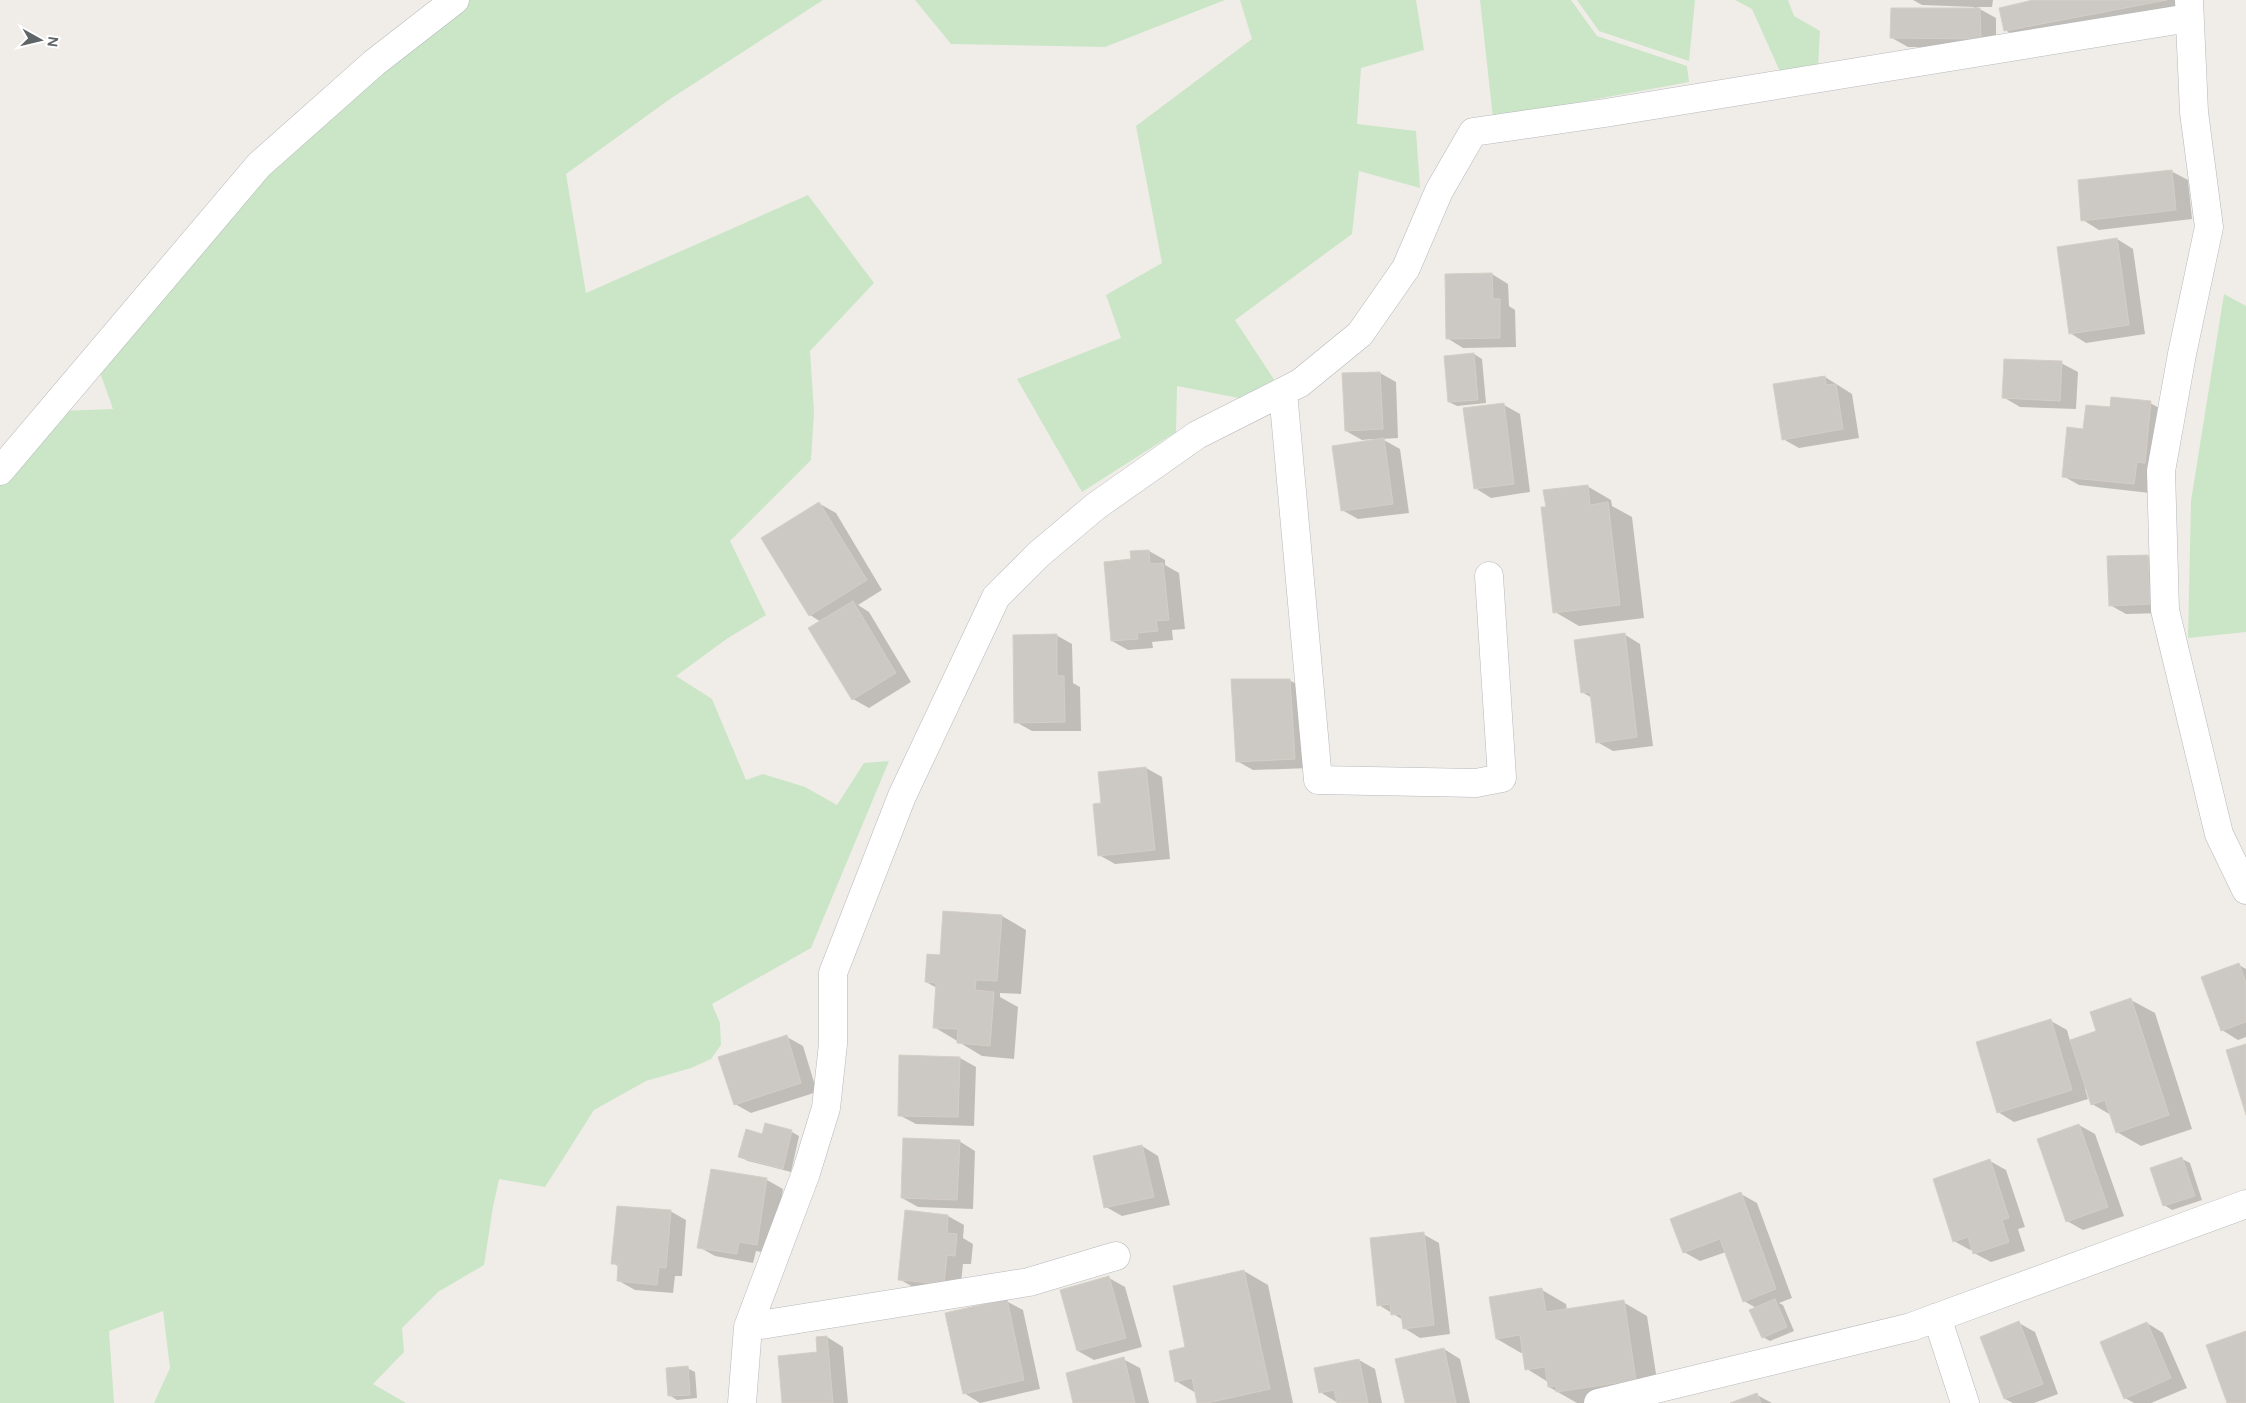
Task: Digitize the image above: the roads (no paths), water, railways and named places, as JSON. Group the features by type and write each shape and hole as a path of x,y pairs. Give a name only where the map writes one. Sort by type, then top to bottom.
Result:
{"street":[{"path":"0,471 259,165 374,64 455,0"},
{"path":"742,1403 748,1327 806,1173 826,1108 833,1044 832,972 902,796 996,597 1039,554 1096,506 1198,435 1300,383 1360,334 1406,268 1440,191 1473,132 1615,112 2189,9 2194,112 2209,228 2182,354 2161,471 2165,610 2218,834 2246,890"},
{"path":"1283,392 1318,780 1476,783 1502,778 1489,576"},
{"path":"1598,1403 1911,1326 2246,1204"},
{"path":"748,1327 1029,1282 1116,1256"},
{"path":"1937,1317 1965,1403"}]}
